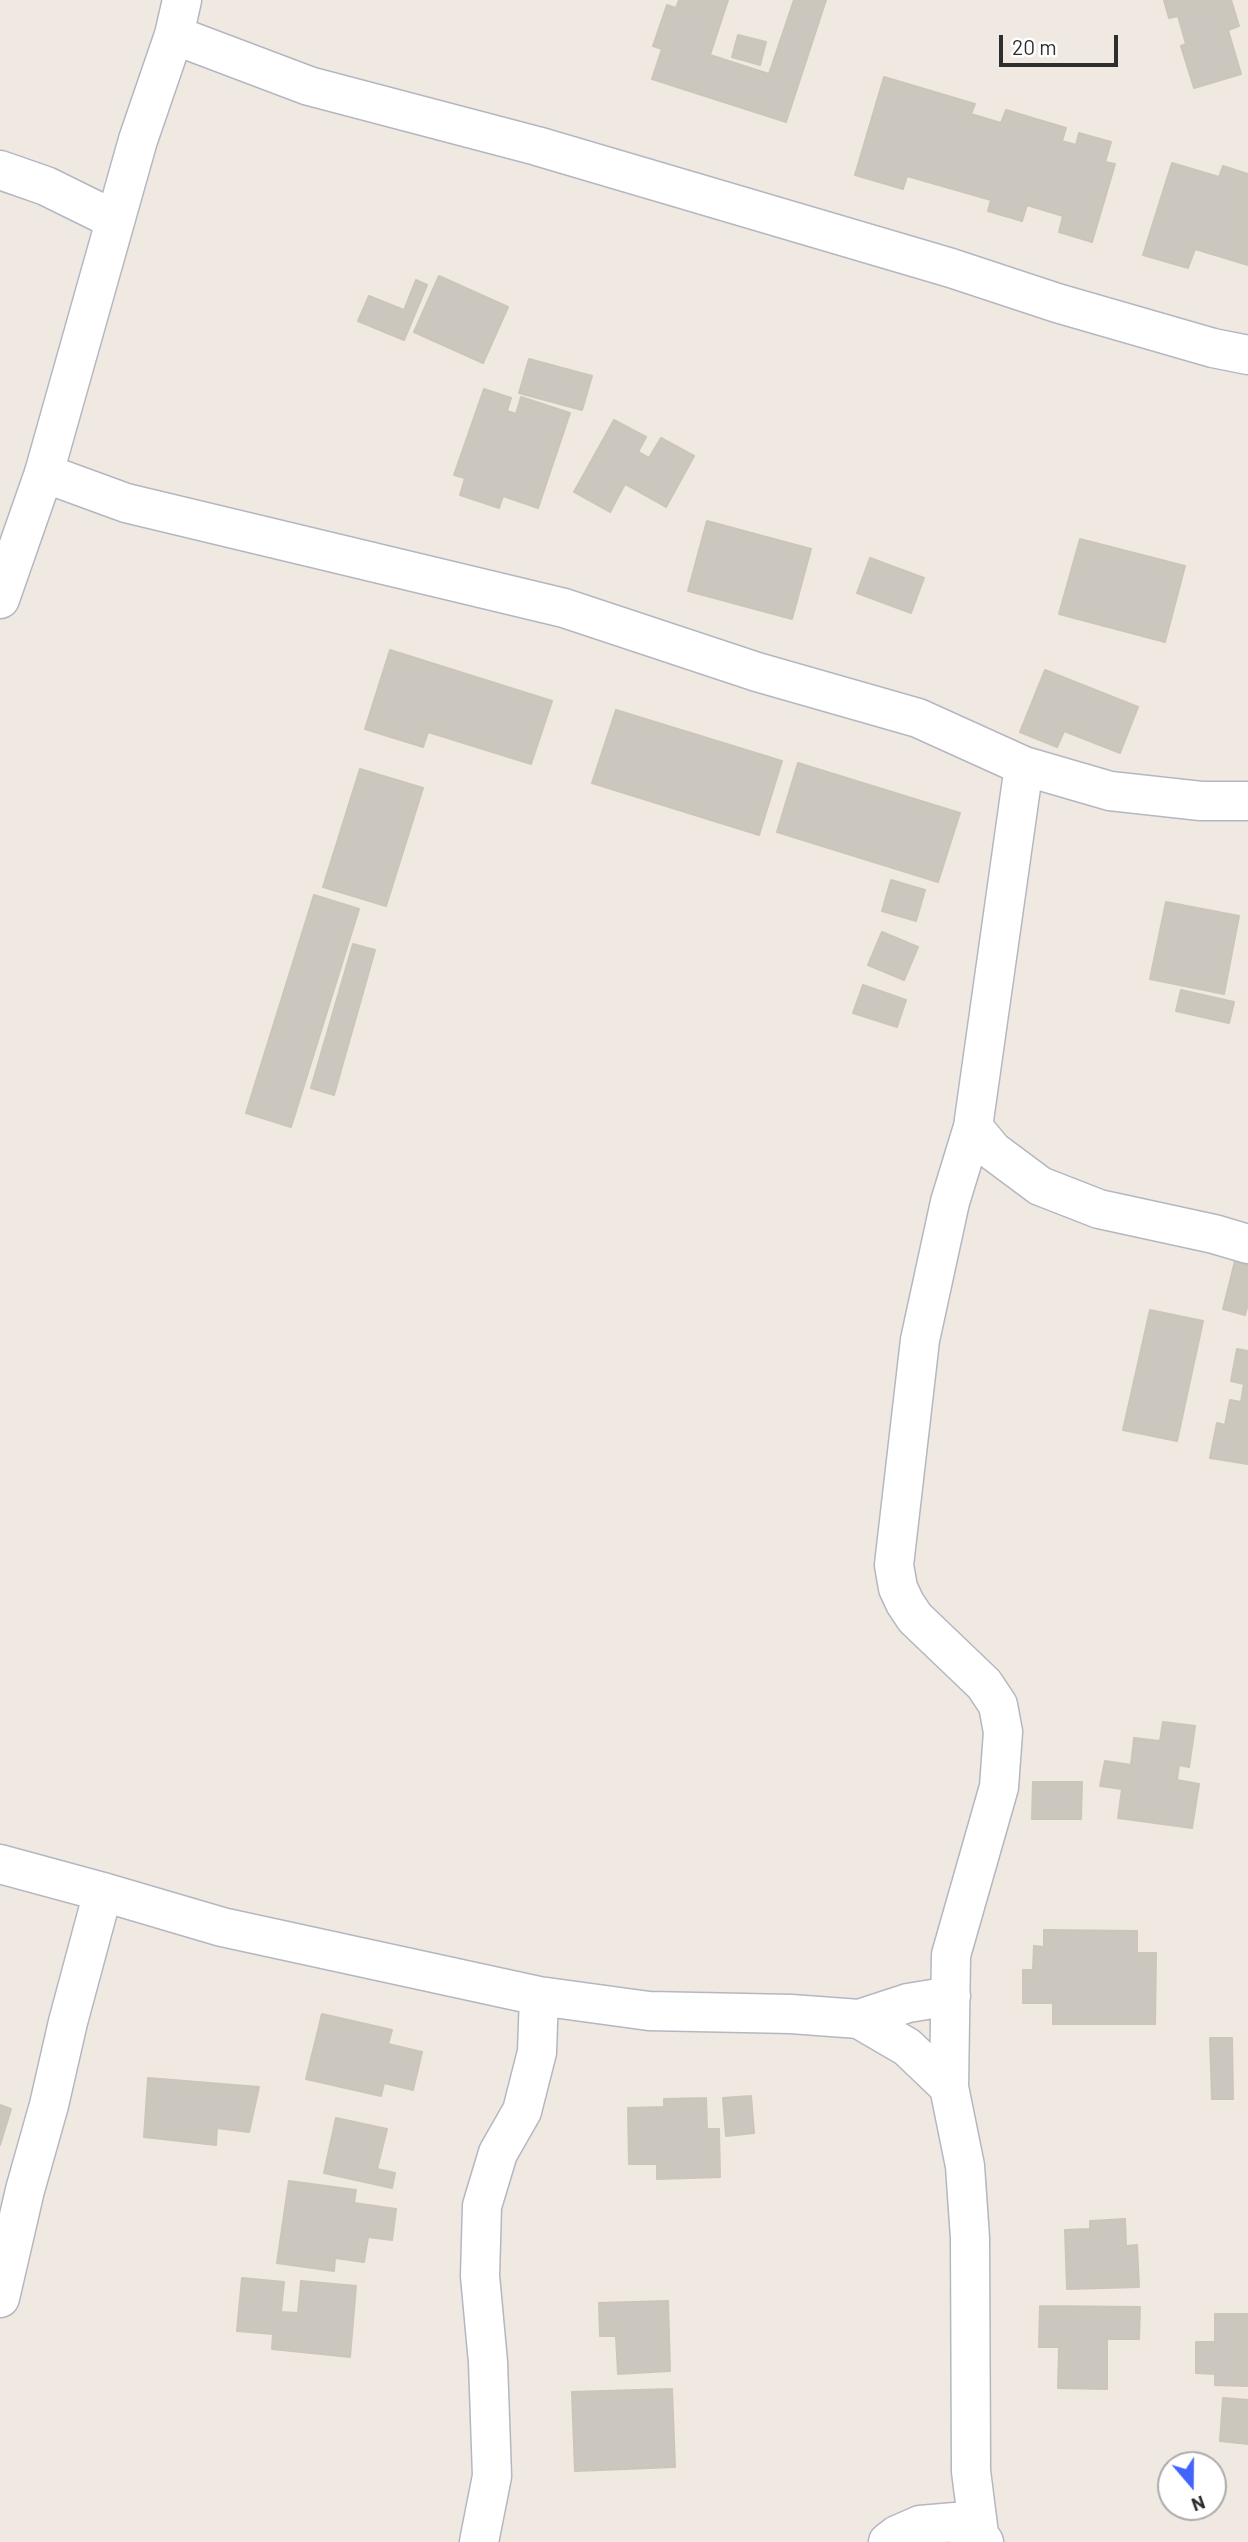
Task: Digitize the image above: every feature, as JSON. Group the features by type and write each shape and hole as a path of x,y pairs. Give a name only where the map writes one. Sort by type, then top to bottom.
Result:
{"street":[{"path":"0,599 44,473 138,140 178,18 309,86 537,146 951,268 1057,303 1213,348 1248,355"},
{"path":"0,170 46,186 115,220"},
{"path":"44,473 126,503 564,608 757,671 918,718 1024,766 1110,791 1201,801 1248,801"},
{"path":"981,2541 971,2471 970,2238 965,2166 949,2087 951,1955 999,1787 1003,1732 998,1705 984,1684 915,1618 905,1603 898,1588 894,1565 920,1340 950,1202 973,1127 1024,766"},
{"path":"973,1127 993,1150 1040,1186 1099,1209 1248,1244"},
{"path":"0,1864 222,1927 539,1996 649,2011 791,2014 859,2019 908,2003 951,1996"},
{"path":"2,2276 50,2105 68,2022 103,1892"},
{"path":"479,2542 492,2476 488,2362 480,2276 482,2206 498,2153 522,2111 537,2052 539,1996"},
{"path":"859,2019 907,2047 949,2087"},
{"path":"888,2542 920,2525 955,2522 981,2541"}],"building":[{"path":"679,0 728,0 710,55 769,74 794,0 826,0 786,122 652,79 662,49 653,46 667,5 676,8"},
{"path":"1164,0 1231,0 1239,26 1228,30 1241,74 1194,88 1181,46 1186,44 1178,16 1169,18"},
{"path":"738,35 766,42 760,65 732,57"},
{"path":"884,77 975,104 971,114 1001,123 1006,110 1066,128 1062,141 1076,145 1079,133 1111,142 1105,162 1115,164 1092,242 1059,232 1063,216 1027,205 1022,221 988,211 991,200 907,176 903,189 855,175"},
{"path":"1172,163 1219,177 1223,166 1248,174 1248,265 1195,249 1188,268 1143,255"},
{"path":"439,276 508,307 483,363 414,332"},
{"path":"416,280 427,285 404,340 358,321 369,296 404,310"},
{"path":"529,359 592,376 582,410 519,393"},
{"path":"484,389 511,398 507,411 516,414 521,397 570,413 538,508 503,496 499,508 460,495 465,478 454,475"},
{"path":"614,420 646,437 638,452 649,458 661,438 694,456 666,507 625,484 610,512 574,492"},
{"path":"707,521 811,549 792,619 688,591"},
{"path":"1080,539 1185,566 1165,642 1059,614"},
{"path":"870,558 924,578 911,613 857,593"},
{"path":"390,650 552,701 531,764 428,732 423,747 365,729"},
{"path":"1045,670 1138,707 1120,753 1064,731 1057,747 1020,732"},
{"path":"616,710 782,761 759,835 592,783"},
{"path":"798,763 960,813 938,882 777,832"},
{"path":"360,769 423,788 386,906 323,887"},
{"path":"891,880 925,890 916,921 882,911"},
{"path":"314,895 359,909 291,1127 246,1113"},
{"path":"1166,902 1239,916 1224,994 1150,979"},
{"path":"882,932 918,947 904,980 868,965"},
{"path":"353,944 375,950 334,1095 311,1088"},
{"path":"863,985 906,1000 897,1027 853,1013"},
{"path":"1181,990 1234,1002 1229,1023 1176,1011"},
{"path":"1237,1253 1248,1256 1248,1304 1245,1315 1223,1309"},
{"path":"1150,1310 1203,1321 1177,1441 1123,1430"},
{"path":"1237,1349 1248,1351 1248,1464 1210,1458 1217,1423 1225,1425 1230,1400 1241,1402 1244,1384 1231,1381"},
{"path":"1163,1722 1195,1726 1189,1767 1179,1765 1177,1780 1199,1784 1192,1828 1118,1818 1122,1789 1100,1786 1105,1761 1131,1765 1134,1738 1160,1741"},
{"path":"1033,1782 1082,1782 1081,1819 1032,1819"},
{"path":"1044,1930 1137,1931 1137,1953 1156,1953 1155,2024 1053,2024 1053,2003 1023,2003 1023,1970 1033,1970 1034,1946 1044,1947"},
{"path":"322,2014 392,2030 388,2044 422,2052 413,2090 384,2083 381,2096 306,2079"},
{"path":"1210,2038 1232,2038 1233,2099 1212,2099"},
{"path":"148,2078 259,2087 249,2132 217,2128 216,2145 144,2137"},
{"path":"751,2096 754,2133 726,2136 723,2098"},
{"path":"706,2098 707,2129 719,2129 720,2177 657,2179 657,2164 629,2164 628,2108 664,2107 664,2099"},
{"path":"0,2105 11,2109 0,2145"},
{"path":"336,2118 387,2129 377,2169 395,2173 392,2188 324,2173"},
{"path":"289,2181 356,2190 354,2203 396,2209 392,2240 368,2237 364,2262 335,2258 334,2271 277,2263"},
{"path":"1125,2219 1126,2246 1137,2245 1139,2287 1067,2289 1065,2230 1090,2229 1090,2221"},
{"path":"242,2278 284,2282 281,2312 298,2313 301,2281 356,2286 350,2357 272,2349 273,2334 237,2331"},
{"path":"668,2301 670,2371 618,2374 616,2336 600,2336 599,2303"},
{"path":"1040,2306 1140,2307 1139,2339 1107,2339 1107,2389 1058,2388 1059,2347 1039,2347"},
{"path":"1215,2314 1248,2314 1248,2386 1215,2385 1215,2374 1196,2373 1196,2342 1215,2342"},
{"path":"672,2389 675,2467 575,2471 572,2392"},
{"path":"1223,2398 1248,2400 1248,2444 1220,2441"}]}
